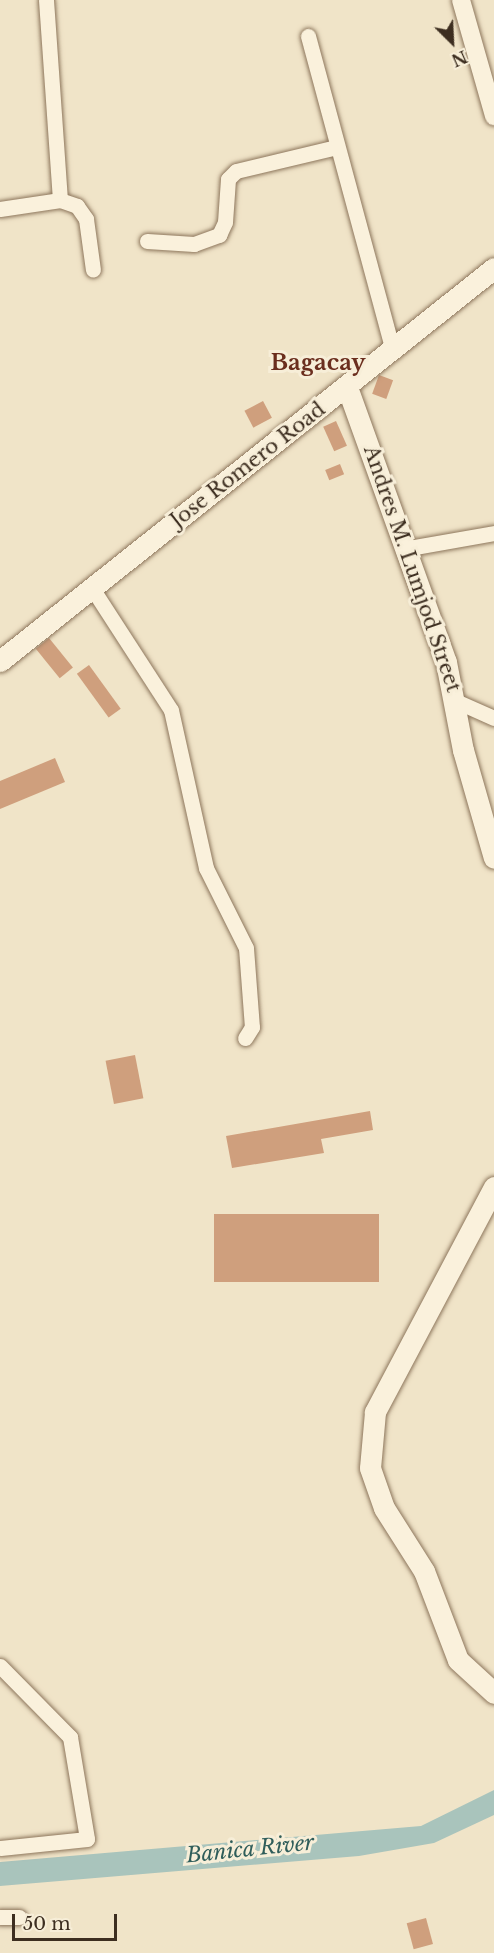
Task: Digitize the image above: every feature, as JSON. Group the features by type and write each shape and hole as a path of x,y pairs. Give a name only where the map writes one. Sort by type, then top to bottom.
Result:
{"main road":[{"name":"Jose Romero Road","path":"0,661 494,268"},
{"name":"Andres M. Lumjod Street","path":"346,387 409,548 458,702 463,750 494,858"},
{"path":"494,1187 375,1412 370,1468 384,1508 424,1571 458,1660 494,1693"}],"street":[{"path":"46,0 60,200"},
{"path":"460,0 494,116"},
{"path":"308,36 393,350"},
{"path":"147,241 194,244 219,235 225,222 228,179 236,171 337,147"},
{"path":"0,209 60,200 77,206 86,219 93,270"},
{"path":"409,548 494,533"},
{"path":"92,588 171,710 206,868 246,948 252,1027 245,1038"},
{"path":"458,702 494,718"},
{"path":"0,1666 70,1737 87,1839 0,1848"},
{"path":"0,1917 19,1917"}],"water":[{"name":"Banica River","path":"494,1790 494,1815 434,1843 359,1856 0,1886 0,1862 421,1826"}],"building":[{"path":"379,375 393,380 386,399 372,394"},
{"path":"263,401 272,418 253,428 244,411"},
{"path":"336,421 347,446 334,451 323,427"},
{"path":"340,464 344,474 329,480 325,470"},
{"path":"49,638 73,668 60,678 36,649"},
{"path":"89,665 121,709 109,718 77,674"},
{"path":"55,758 65,782 0,809 0,781"},
{"path":"135,1055 143,1098 114,1104 106,1061"},
{"path":"370,1111 373,1130 321,1139 324,1153 232,1168 226,1136"},
{"path":"214,1214 379,1214 379,1282 214,1282"},
{"path":"426,1918 433,1944 414,1949 407,1923"}],"district":[{"name":"Bagacay","path":"318,363"}]}
